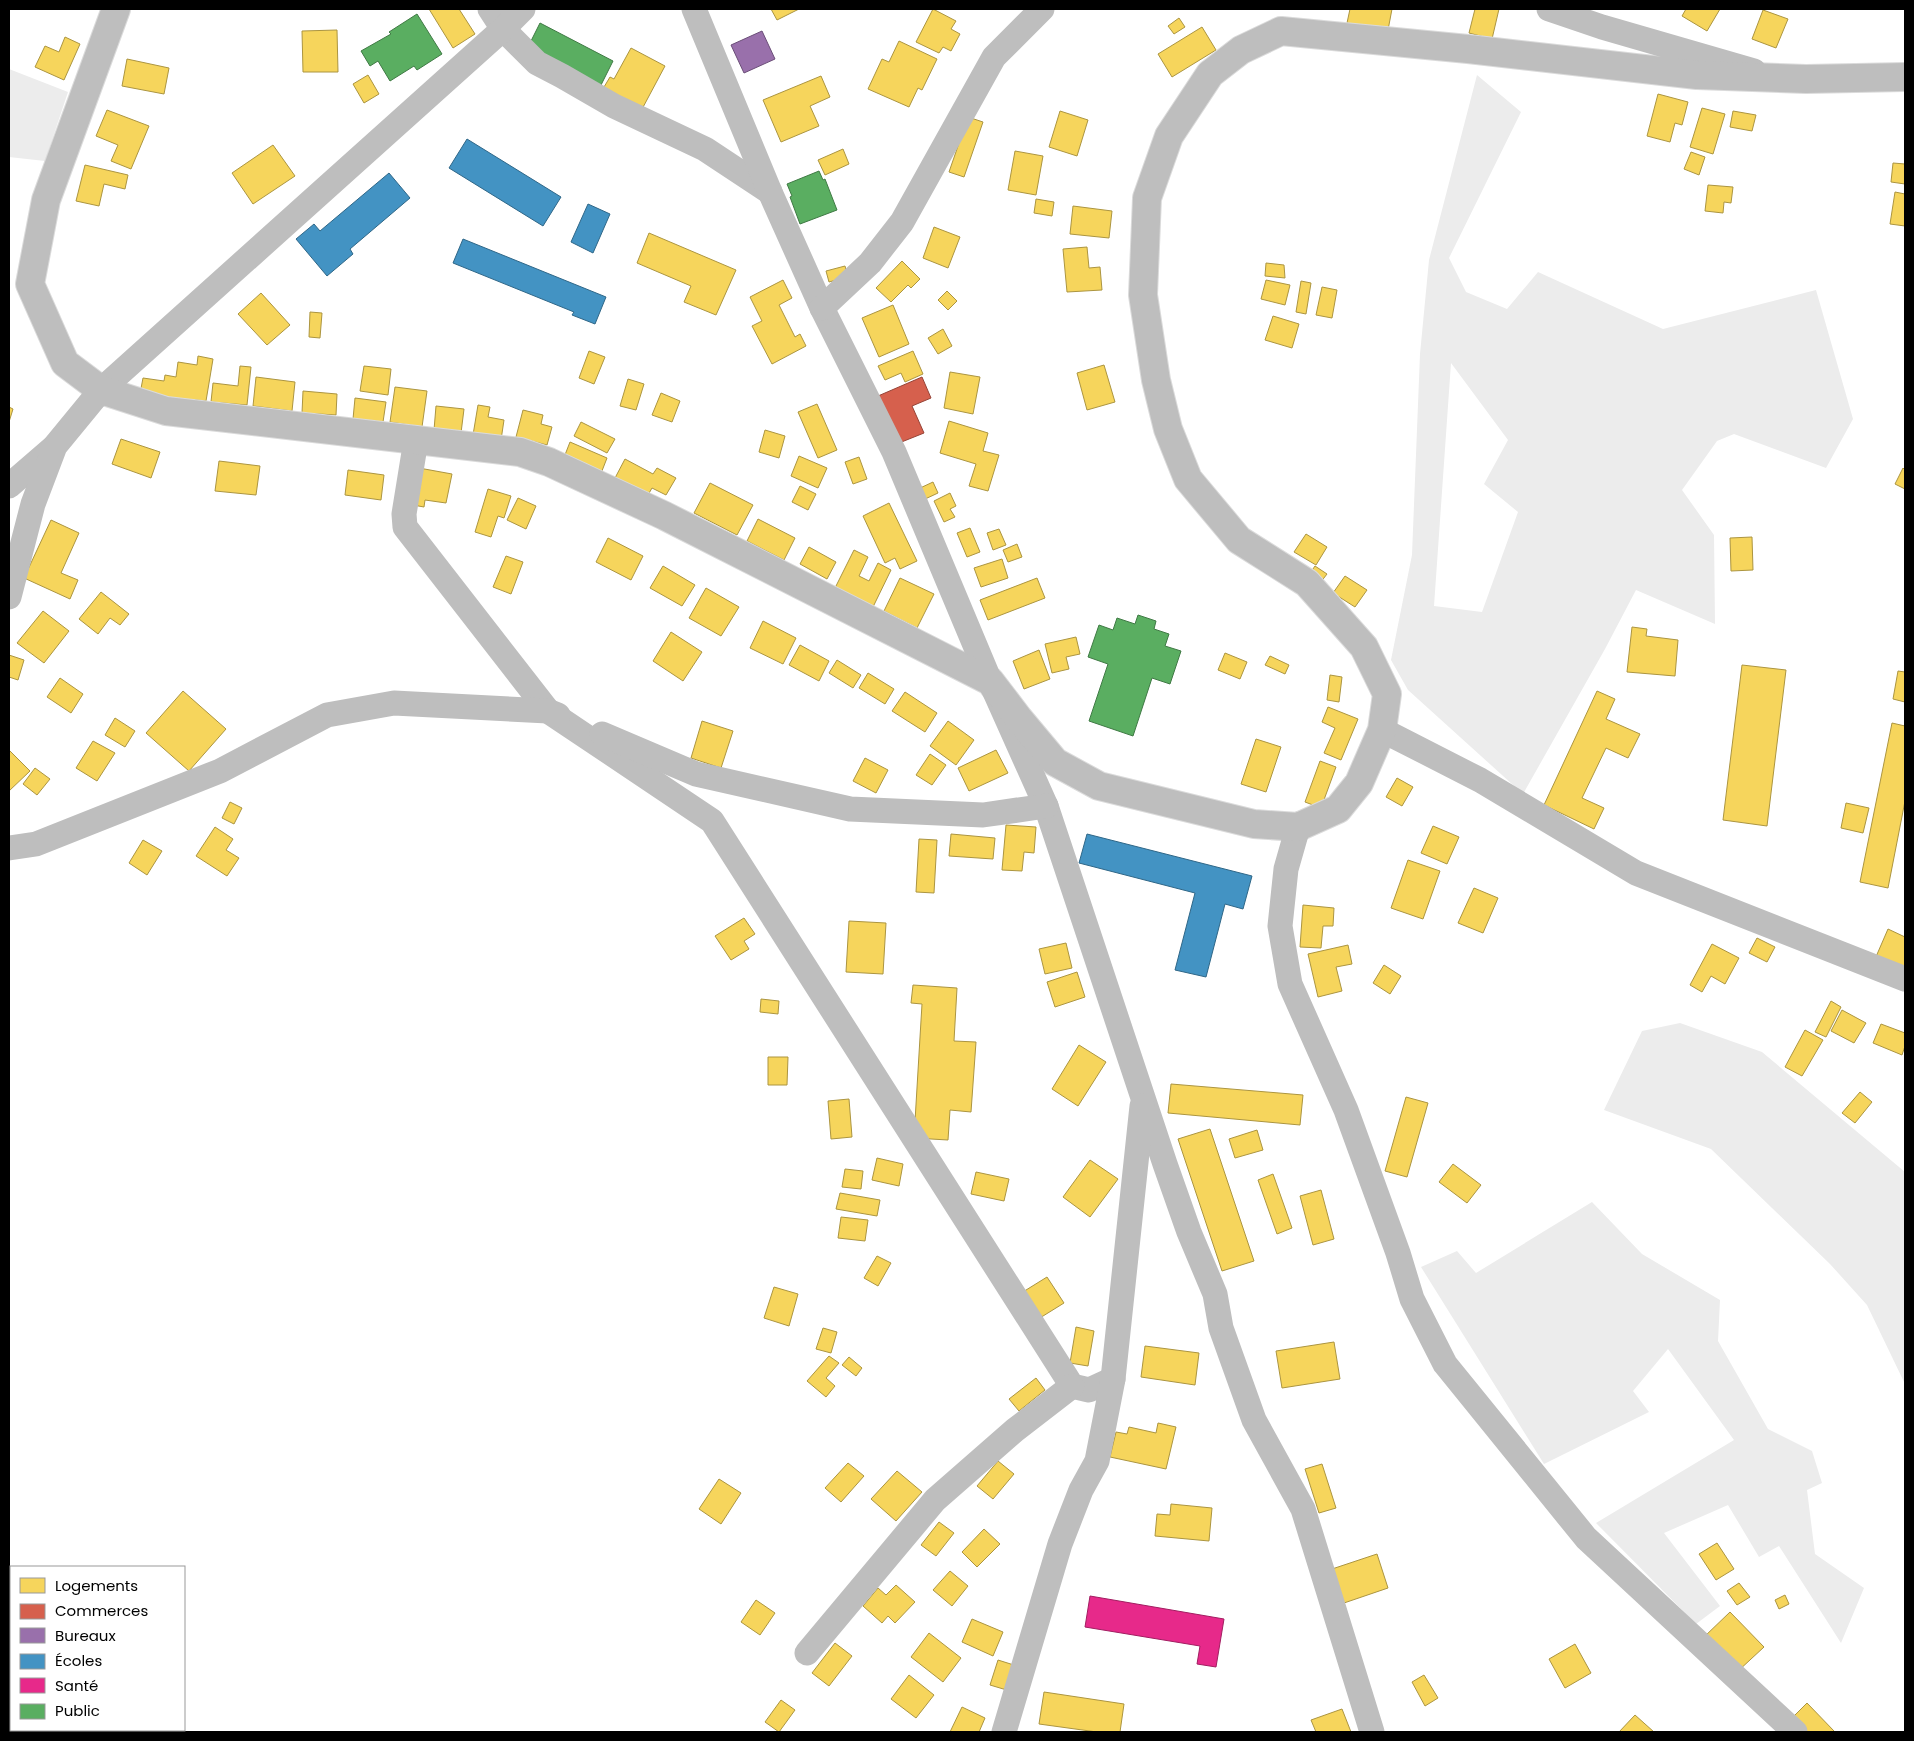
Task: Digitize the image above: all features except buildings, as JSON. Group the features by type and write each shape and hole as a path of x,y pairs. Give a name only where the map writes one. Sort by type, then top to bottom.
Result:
{"main road":[{"path":"116,9 46,200 30,284 65,363 101,390 166,411 520,452 548,462 665,516 990,681 1019,720 1055,762 1099,786 1254,824 1298,827 1338,808 1359,783 1382,730 1387,694 1364,647 1304,580 1239,540 1188,479 1168,429 1156,380 1143,295 1146,198 1169,136 1210,74 1241,50 1281,31 1468,49 1697,75 1778,78 1905,78"}],"street":[{"path":"9,486 55,446 101,390 497,19 522,9"},
{"path":"694,9 770,192 822,308 894,452 990,681 1046,806 1189,1232 1215,1294 1221,1328 1254,1420 1303,1509 1372,1732"},
{"path":"822,308 870,263 902,222 994,57 1042,9"},
{"path":"1549,9 1602,27 1778,78"},
{"path":"1577,9 1602,27"},
{"path":"497,19 537,63 614,106 705,149 770,192"},
{"path":"416,440 404,514 405,527 548,711 712,821 1072,1386 1089,1390 1113,1379"},
{"path":"9,596 33,504 55,446"},
{"path":"9,848 36,844 220,772 327,715 394,703 548,711 696,774 850,809 983,815 1046,806"},
{"path":"1382,730 1480,780 1636,873 1905,979"},
{"path":"1298,827 1286,869 1280,926 1290,984 1346,1110 1398,1253 1412,1299 1445,1364 1586,1538 1795,1732"},
{"path":"1004,1732 1060,1544 1081,1490 1097,1462 1113,1379 1144,1096"},
{"path":"807,1653 935,1500 1015,1430 1072,1386"}],"shaded area":[{"path":"9,69 68,92 45,161 9,157"},
{"path":"1477,75 1521,112 1449,258 1466,292 1507,309 1538,272 1663,329 1816,290 1853,419 1826,468 1734,434 1717,441 1682,490 1714,535 1715,624 1636,590 1523,794 1408,690 1391,660 1412,555 1420,354 1429,260","holes":["1451,363 1508,440 1484,484 1518,512 1482,612 1434,606"]},
{"path":"1680,1023 1762,1052 1905,1172 1905,1384 1867,1305 1830,1264 1711,1149 1604,1110 1642,1031"},
{"path":"1592,1202 1642,1254 1720,1300 1718,1341 1768,1429 1812,1451 1822,1483 1807,1490 1815,1554 1864,1588 1841,1643 1779,1546 1759,1557 1728,1505 1664,1533 1720,1606 1696,1624 1596,1523 1734,1440 1668,1349 1633,1391 1649,1412 1544,1464 1421,1267 1457,1251 1476,1273"}]}
